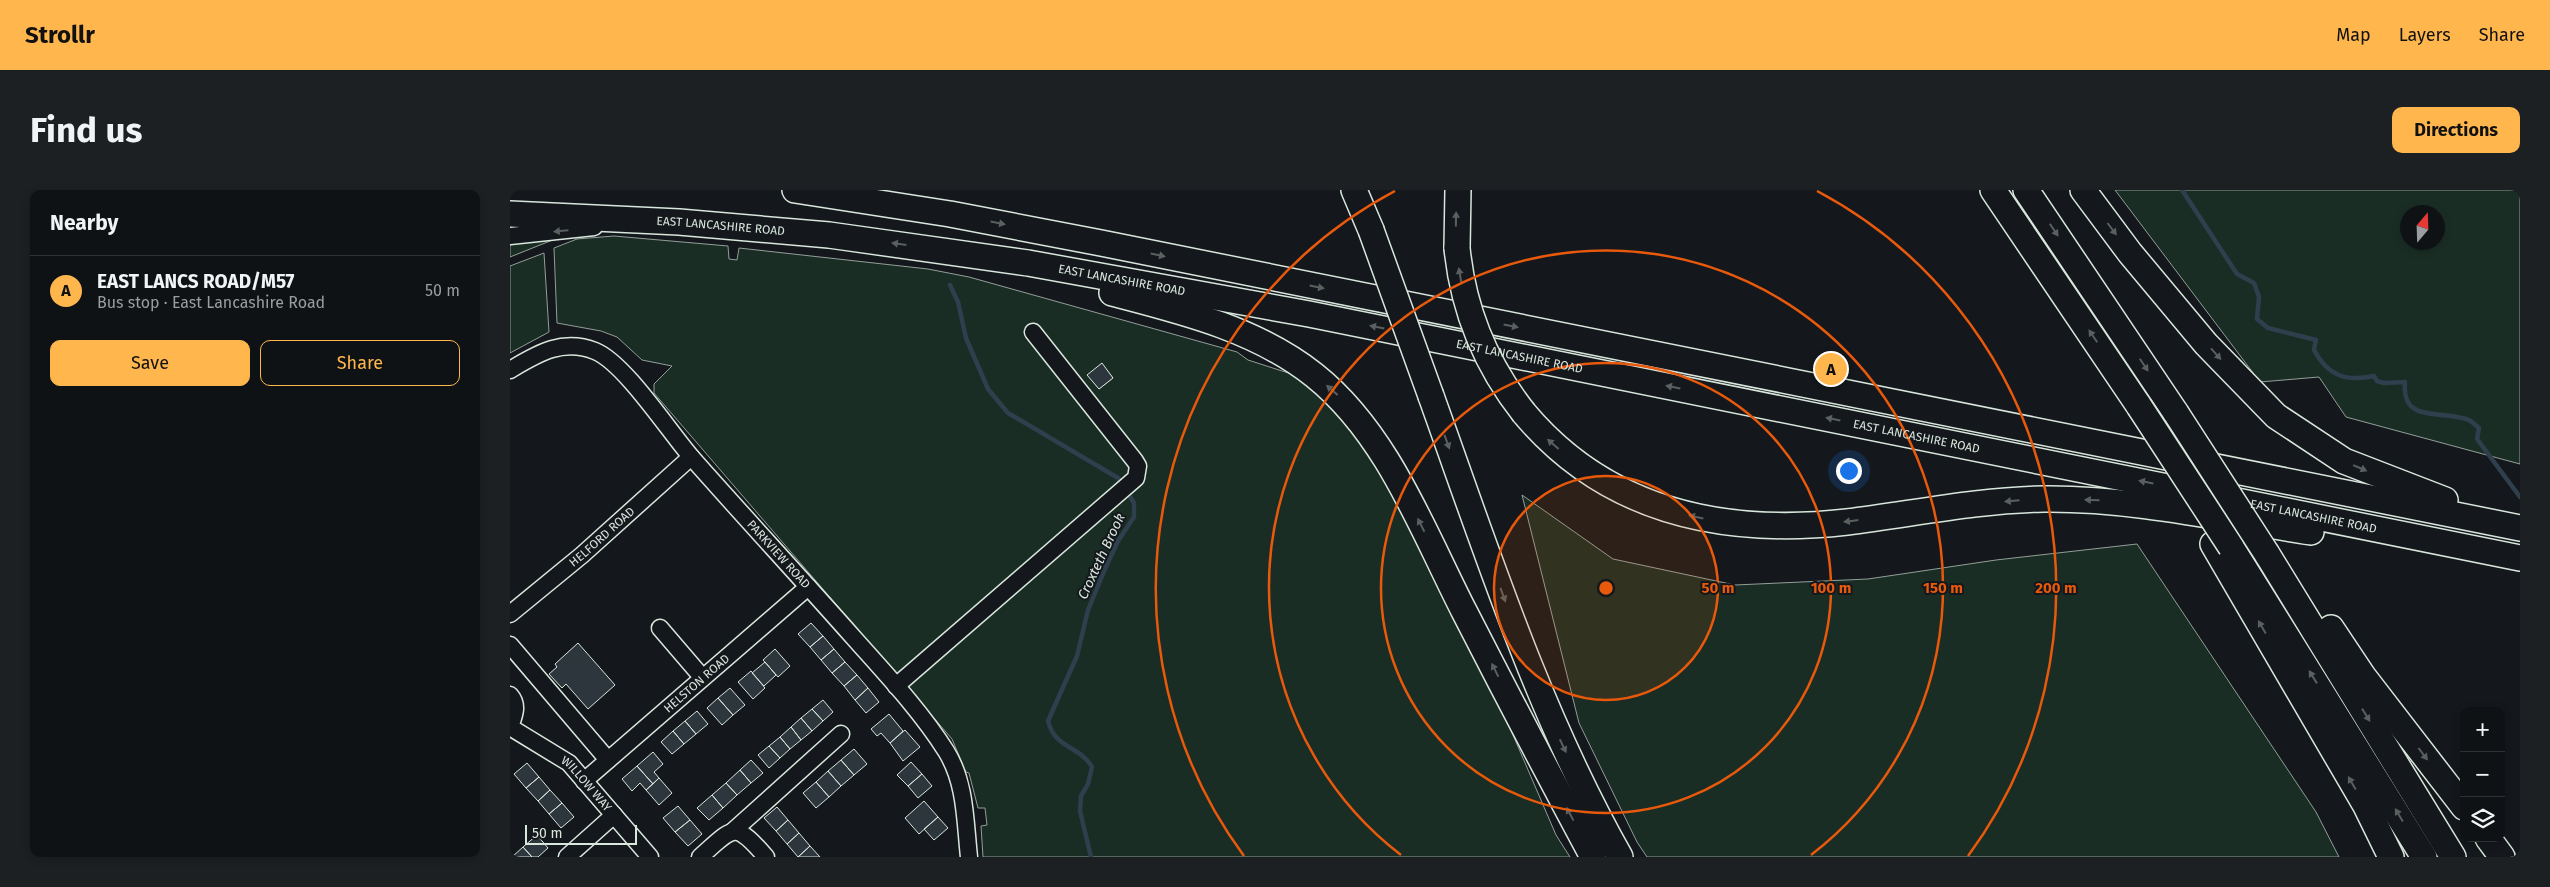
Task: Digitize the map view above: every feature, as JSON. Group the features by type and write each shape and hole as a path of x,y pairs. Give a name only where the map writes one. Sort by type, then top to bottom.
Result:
{"highway":[{"path":"795,190 941,213 1092,241 2520,526"},
{"path":"1354,190 1371,230 1537,684 1576,774 1620,857"},
{"path":"1458,190 1457,248 1466,301 1479,338 1494,370 1524,413 1556,447 1602,480 1660,508 1712,521 1744,525 1799,525 1844,522 1997,502 2061,499 2106,501 2380,542 2488,551"},
{"path":"1993,190 2139,406 2222,545 2366,806 2392,857"},
{"path":"2026,190 2223,486 2363,676 2460,802"},
{"path":"2083,190 2130,253 2206,344 2247,389 2276,416 2317,445 2344,461 2397,483 2520,526"},
{"name":"EAST LANCASHIRE ROAD","path":"510,214 679,222 829,235 1028,263 1309,314 2520,558"},
{"path":"947,251 1180,311 1237,332 1286,356 1312,373 1339,396 1364,427 1394,472 1593,857"},
{"path":"2222,545 2424,857"},
{"path":"2275,556 2453,857"},
{"path":"2491,842 2502,857"}],"street":[{"path":"510,236 595,227 679,222"},
{"path":"896,686 1128,487 1137,473 1135,461 1034,332"},
{"name":"PARKVIEW ROAD","path":"510,370 554,347 582,348 607,357 692,457 896,686 947,752 959,782 966,814 969,857"},
{"name":"HELFORD ROAD","path":"510,614 582,555 692,457"},
{"name":"HELSTON ROAD","path":"584,781 808,587"},
{"path":"660,628 702,677"},
{"path":"510,645 608,760"},
{"name":"WILLOW WAY","path":"510,695 513,699 515,712 510,727 570,763 650,857"},
{"path":"700,857 727,833 733,831 841,734"},
{"path":"567,857 614,815"},
{"path":"733,831 746,834 766,857"}],"green space":[{"path":"2115,190 2520,190 2520,464 2346,417 2319,377 2260,382"},
{"path":"614,236 728,246 729,259 737,260 739,248 928,269 969,277 1237,352 1248,360 1310,380 1371,451 1489,679 1556,835 1570,857 983,857 981,826 987,825 985,808 978,808 969,773 966,772 952,739 654,393 654,384 672,366 642,360 617,337 601,331 557,323 554,248 577,239","holes":["1102,364 1113,378 1099,389 1088,375"]},
{"path":"555,239 510,257 510,242"},
{"path":"544,253 549,332 510,353 510,266"},
{"path":"1522,495 1613,559 1735,585 1868,579 1996,560 2137,544 2316,812 2339,857 1647,857 1637,842 1579,723"}],"building":[{"path":"1102,363 1113,378 1099,389 1087,375"},
{"path":"811,623 823,636 810,647 798,634"},
{"path":"823,636 834,649 821,660 810,647"},
{"path":"578,643 615,685 588,709 566,684 562,688 549,674 557,667 555,664"},
{"path":"775,649 790,666 778,677 763,660"},
{"path":"834,649 845,662 832,673 821,660"},
{"path":"765,662 776,675 764,686 752,673"},
{"path":"845,662 857,675 844,686 832,673"},
{"path":"751,671 765,688 753,699 738,682"},
{"path":"857,675 868,688 855,700 844,686"},
{"path":"730,688 745,705 733,715 718,698"},
{"path":"868,688 879,702 866,713 855,700"},
{"path":"718,698 733,715 722,725 707,708"},
{"path":"823,700 833,712 823,721 812,709"},
{"path":"812,709 823,721 812,731 801,718"},
{"path":"697,711 708,724 696,734 685,721"},
{"path":"889,714 903,731 890,743 881,733 877,736 871,729"},
{"path":"801,718 812,731 801,740 791,727"},
{"path":"685,721 696,734 684,744 673,731"},
{"path":"791,727 801,740 790,749 780,737"},
{"path":"905,730 920,747 903,761 890,743"},
{"path":"673,731 684,744 672,754 661,742"},
{"path":"780,737 790,749 780,758 769,746"},
{"path":"769,746 780,758 769,768 758,755"},
{"path":"854,749 867,764 854,775 841,760"},
{"path":"653,752 663,764 654,772 659,778 653,784 637,766"},
{"path":"751,760 763,773 751,783 740,770"},
{"path":"841,760 854,775 841,786 828,771"},
{"path":"911,762 922,774 908,786 897,775"},
{"path":"527,763 539,777 526,788 514,774"},
{"path":"637,766 653,784 646,790 640,783 632,791 622,779"},
{"path":"740,770 751,783 737,795 726,783"},
{"path":"828,771 841,786 829,797 816,782"},
{"path":"922,774 932,786 918,798 908,786"},
{"path":"539,777 550,790 538,801 526,788"},
{"path":"659,778 672,793 659,805 646,790"},
{"path":"816,782 829,797 816,808 803,793"},
{"path":"726,783 737,795 723,808 712,795"},
{"path":"550,790 562,803 549,814 538,801"},
{"path":"712,795 723,808 709,820 697,808"},
{"path":"924,801 938,817 919,834 905,818"},
{"path":"562,803 574,817 561,828 549,814"},
{"path":"678,806 690,820 675,832 663,818"},
{"path":"777,807 788,820 776,831 764,818"},
{"path":"938,817 948,828 934,840 924,829"},
{"path":"690,820 702,834 688,846 675,832"},
{"path":"788,820 799,833 787,844 776,831"},
{"path":"799,833 810,846 798,857 787,844"},
{"path":"537,835 548,848 538,857 532,857 523,847"},
{"path":"810,846 820,857 798,857"},
{"path":"523,847 532,857 512,857"}],"waterway":[{"path":"2182,190 2237,274 2254,283 2259,297 2257,319 2268,328 2316,340 2314,350 2319,359 2325,366 2339,375 2355,378 2374,376 2377,381 2384,383 2405,382 2405,395 2409,404 2415,409 2424,413 2471,421 2479,428 2477,439 2520,497"},
{"name":"Croxteth Brook","path":"950,285 958,302 966,338 988,389 1008,413 1118,478 1123,485"},
{"name":"Croxteth Brook","path":"1091,857 1080,811 1081,796 1088,784 1092,767 1081,754 1056,737 1048,721 1077,656 1088,610 1105,569 1118,541 1134,517 1134,503 1127,492"}],"place":[{"name":"EAST LANCS ROAD/M57","path":"1831,369"}]}
